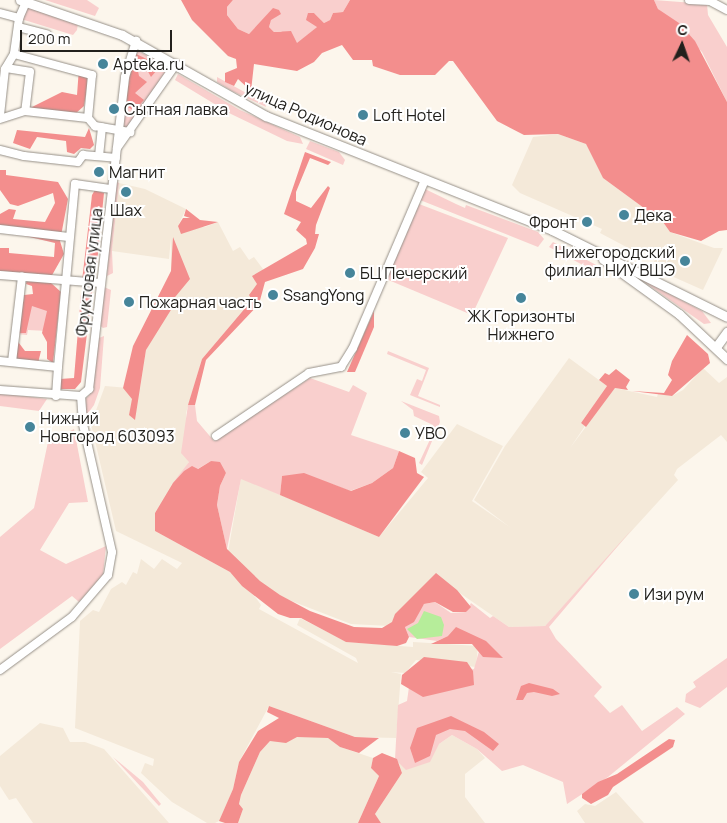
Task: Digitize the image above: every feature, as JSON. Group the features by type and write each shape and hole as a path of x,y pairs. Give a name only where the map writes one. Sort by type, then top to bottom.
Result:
{"main road":[{"name":"улица Родионова","path":"23,1 97,24 136,41 266,116 580,243 727,317"},
{"name":"улица Родионова","path":"580,243 660,299 716,347 727,359"},
{"path":"716,347 727,332"}],"street":[{"path":"688,0 710,0 727,10"},
{"name":"улица Родионова","path":"14,54 23,1"},
{"path":"0,13 47,34"},
{"name":"Фруктовая улица","path":"81,396 89,389 128,64 136,41"},
{"path":"88,118 92,75 14,54 6,68 1,92 0,117 25,111 88,118 95,126 130,132"},
{"path":"117,148 176,64"},
{"path":"6,68 30,72 25,111"},
{"path":"99,156 102,127"},
{"path":"0,150 24,156 78,162 83,154 116,158"},
{"path":"216,436 309,374 341,367 353,348 426,180"},
{"path":"56,396 75,184 112,189"},
{"path":"0,230 69,237"},
{"path":"0,275 101,284"},
{"path":"12,362 22,277"},
{"path":"0,361 58,367"},
{"path":"0,390 56,396 81,396 83,424 112,552 110,568 103,583 72,617 0,670"}],"shaded area":[{"path":"45,0 87,0 99,8 95,16"},
{"path":"181,0 233,0 227,7 227,15 238,29 249,34 273,8 279,10 281,14 271,20 269,27 274,32 291,31 297,43 317,27 306,20 308,13 314,13 324,23 330,20 333,13 343,12 350,0 654,0 658,9 679,23 695,41 727,102 727,230 719,231 701,241 670,232 663,222 603,178 586,144 558,134 524,135 497,121 453,61 449,61 435,75 400,75 373,66 372,60 353,60 342,45 322,53 314,62 297,71 254,64 251,91 238,79 234,86 225,82 225,73 237,68 236,59 228,56 192,20"},
{"path":"233,0 350,0 343,12 333,13 330,20 324,23 314,13 317,27 297,44 281,31 274,32 269,27 273,9 249,34 238,29 227,15 227,7"},
{"path":"654,0 707,4 708,15 727,47 727,102 702,52 658,9"},
{"path":"26,7 78,23 77,30 73,35 21,19"},
{"path":"136,50 161,63 166,71 126,129 122,127 130,64"},
{"path":"134,53 151,61 157,70 151,77 146,68 141,67 138,71 139,76 147,82 135,93 144,100 134,111 125,105"},
{"path":"79,68 90,71 84,106 75,114 28,109 62,92 77,95"},
{"path":"178,74 240,110 300,137 303,144 287,141 231,114 175,80"},
{"path":"217,77 265,103 266,107 217,82"},
{"path":"89,128 94,145 90,149 81,148 74,154 67,152 66,141 37,137 30,149 13,143 17,130 85,137"},
{"path":"558,134 586,144 603,178 663,222 670,232 714,248 723,248 703,290 651,267 656,258 637,247 634,251 600,233 602,229 520,193 512,185 533,137"},
{"path":"310,141 339,152 345,160 343,165 306,149"},
{"path":"305,152 331,162 328,165 310,158 296,192 296,201 311,208 328,186 330,188 316,225 315,234 319,234 315,248 303,269 265,282 259,304 206,360 195,405 188,405 202,359 252,300 249,295 257,284 252,276 307,244 306,239 296,230 301,222 284,214"},
{"path":"0,170 6,170 6,175 58,182 68,199 60,241 64,254 51,277 0,271 0,248 9,248 9,253 54,257 55,243 0,230 0,214 9,209 16,210 13,219 45,222 55,203 53,193 18,206 10,204 0,190"},
{"path":"115,181 119,183 112,251 113,273 107,276"},
{"path":"119,183 145,189 186,209 178,226 205,227 218,222 233,251 240,247 249,260 254,257 263,269 258,293 202,359 186,413 189,462 155,513 155,531 230,572 256,598 261,605 259,609 358,663 356,658 297,625 300,618 347,642 413,647 413,642 478,646 476,667 416,660 405,673 391,672 401,674 396,738 355,737 269,706 239,762 233,789 219,821 215,823 207,823 172,802 141,773 145,763 153,766 154,759 75,728 80,621 93,610 99,612 111,589 122,582 126,585 133,572 137,574 141,559 154,569 162,559 177,569 182,563 116,531 91,424 105,386 140,389 146,350 171,302 171,238 169,259 112,251"},
{"path":"425,189 465,208 466,205 538,232 544,239 538,247 420,200"},
{"path":"95,190 104,193 96,273 82,281 92,195"},
{"path":"419,204 508,238 472,315 386,279"},
{"path":"186,209 200,220 218,222 181,234 178,226 183,218 190,218 184,216"},
{"path":"173,237 190,279 171,302 174,305 146,350 135,420 129,415 132,399 123,388 133,346 171,271"},
{"path":"553,242 598,266 596,272 549,247"},
{"path":"636,276 702,311 711,323 704,324"},
{"path":"27,280 50,282 61,292 53,363 47,359 47,342 42,333 47,311 32,306 26,333 19,333 24,295 33,294 32,286 26,284"},
{"path":"93,285 81,382 75,389 59,389 60,379 74,378 81,294"},
{"path":"104,287 111,290 107,327 103,328 99,325"},
{"path":"21,303 49,305 47,331 28,330 27,335 17,334"},
{"path":"374,311 374,327 355,372 347,372"},
{"path":"687,335 708,354 710,363 672,396 632,391 664,393 672,380 668,375 672,361"},
{"path":"104,336 100,388 94,405 86,416 84,401 91,393 99,338"},
{"path":"16,339 25,351 41,351 38,363 14,360"},
{"path":"388,351 429,368 418,396 440,405 440,407 410,395 417,379 422,381 426,370 387,354"},
{"path":"569,358 607,386 581,423 585,426 570,448 615,388 657,397 658,394 672,396 683,390 703,368 719,383 727,377 727,442 721,435 677,469 674,475 678,480 545,626 509,627 435,576 390,626 351,624 263,590 228,552 241,478 379,537 428,478 421,472 457,424 503,446 472,501 511,528 474,500 505,446"},
{"path":"616,369 630,380 626,387 628,390 615,388 586,427 581,423 607,386 599,380 605,373 609,375"},
{"path":"310,378 349,392 353,385 367,393 351,435 399,451 393,468 372,483 350,491 332,484 282,476 280,495 241,479 227,549 217,505 220,486 226,473 211,461 172,484 189,462 181,453 188,405 195,405 197,421 214,441"},
{"path":"0,393 47,399 39,411 0,406"},
{"path":"401,401 439,416 440,422 422,465 419,463 434,431 433,425 414,416 413,410"},
{"path":"74,429 88,502 69,503 40,550 66,564 106,546 103,575 79,602 72,596 0,649 0,537 34,508 48,442"},
{"path":"399,451 415,458 417,473 424,477 379,537 280,495 282,476 304,473 351,491 372,483 393,468"},
{"path":"211,461 220,462 226,473 220,486 217,505 227,549 260,581 280,595 310,611 354,627 382,628 392,622 395,614 436,573 457,590 471,607 466,612 453,612 435,602 424,604 414,622 405,627 409,637 406,643 397,646 346,642 301,618 290,618 278,614 242,586 230,572 155,531 155,513 173,483 184,471 192,466 198,469"},
{"path":"634,527 549,627 556,639 602,687 594,696 610,713 622,705 642,731 677,707 685,714 608,777 567,804 563,782 523,765 502,771 477,749 452,735 439,744 430,762 406,770 395,759 398,705 407,701 410,680 474,669 481,644 448,636 437,641 409,637 405,627 424,604 435,602 451,613 466,612 471,603 490,618 493,616 509,627 545,626"},
{"path":"424,611 441,617 444,625 442,636 417,639 407,629 418,623"},
{"path":"456,627 486,641 503,658 483,657 472,644 431,644 448,636"},
{"path":"424,657 467,662 473,671 474,685 423,697 401,684 402,675"},
{"path":"727,658 727,687 700,708 685,702 686,694 696,687 693,682"},
{"path":"529,683 553,689 560,694 552,696 534,692 527,693 523,700 516,700 521,686"},
{"path":"269,706 355,737 379,738 359,753 340,747 328,738 297,737 286,743 270,741 260,752 241,795 239,804 243,809 238,823 219,821 233,789 239,762 258,731 279,718 267,712"},
{"path":"451,716 484,732 499,744 493,751 465,731 450,729 436,735 430,756 415,763 410,748 417,728"},
{"path":"40,723 63,728 70,742 85,742 104,749 169,823 33,823 16,798 9,800 0,786 0,756"},
{"path":"452,735 477,749 485,758 465,774 465,797 485,823 381,823 375,814 402,773 397,759 439,744"},
{"path":"298,736 329,738 340,747 373,758 371,768 379,776 358,823 238,823 243,809 239,804 241,795 260,752 270,741"},
{"path":"669,739 675,740 673,747 613,787 608,795 591,804 582,798 582,794 598,782 617,774"},
{"path":"382,753 397,759 402,773 375,814 381,823 358,823 379,776 371,768 373,758"},
{"path":"113,757 143,782 161,804 159,806"},
{"path":"616,792 644,823 585,823 577,811 585,804 595,806"}],"place":[{"name":"Apteka.ru","path":"103,64"},
{"name":"Сытная лавка","path":"114,109"},
{"name":"Loft Hotel","path":"363,115"},
{"name":"Магнит","path":"99,172"},
{"name":"Шах","path":"126,192"},
{"name":"Дека","path":"624,215"},
{"name":"Фронт","path":"587,222"},
{"name":"Нижегородский филиал НИУ ВШЭ","path":"685,261"},
{"name":"БЦ Печерский","path":"350,273"},
{"name":"SsangYong","path":"273,295"},
{"name":"ЖК Горизонты Нижнего","path":"521,298"},
{"name":"Пожарная часть","path":"129,302"},
{"name":"Нижний Новгород 603093","path":"30,427"},
{"name":"УВО","path":"405,433"},
{"name":"Изи рум","path":"634,594"}]}
